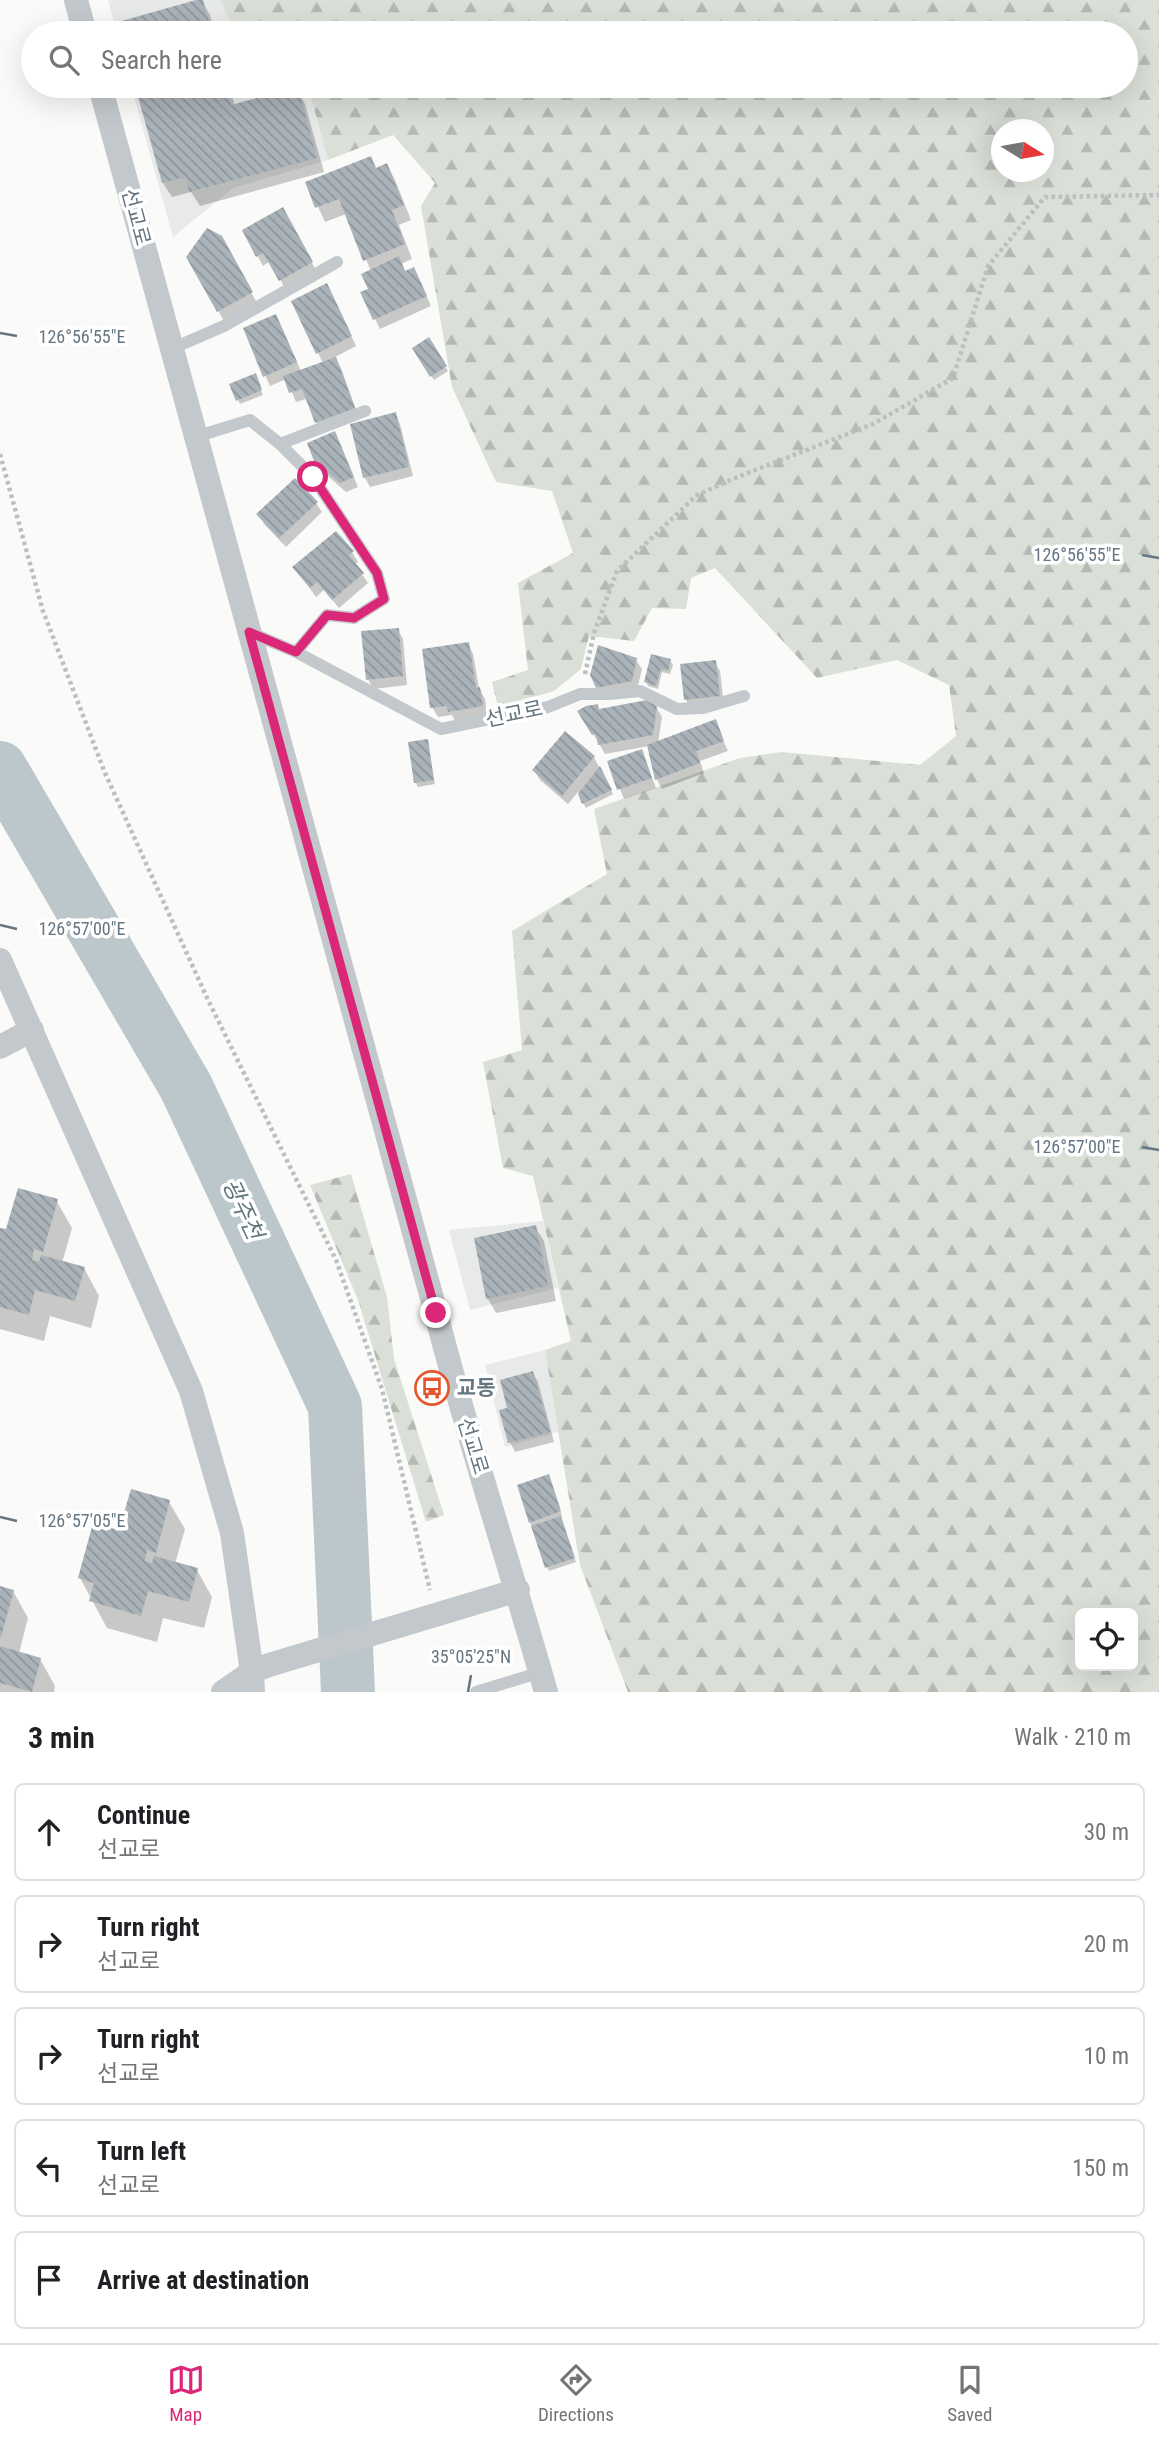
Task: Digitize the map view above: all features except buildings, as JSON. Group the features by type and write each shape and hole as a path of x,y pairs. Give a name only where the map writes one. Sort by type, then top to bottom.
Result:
{"street":[{"path":"76,0 82,21"},
{"name":"선교로","path":"103,98 454,1387 544,1682"},
{"path":"0,960 191,1391 232,1533 258,1676"},
{"path":"0,1047 32,1030"},
{"path":"222,1692 258,1676 518,1590"}],"lane":[{"path":"171,349 224,326 337,262"},
{"path":"280,444 365,411"},
{"path":"195,437 250,419 313,477 377,573 384,599 354,618 327,615 296,652"},
{"name":"선교로","path":"249,632 296,652 441,729 548,707 580,694 640,691 677,709 703,708 744,696"},
{"path":"476,1692 544,1682"}],"path":[{"path":"580,694 594,633 617,571 697,495 873,424 953,378 988,266 1045,197 1159,195"},
{"path":"0,454 43,611 105,773 208,1000 336,1260 382,1389 431,1617"}],"shaded area":[{"path":"108,0 220,0 230,21 114,21"},
{"path":"134,98 311,98 328,160 233,188 173,237"},
{"path":"543,1221 558,1288 470,1310 449,1230"},
{"path":"545,1350 558,1432 505,1447 485,1365"}],"green space":[{"path":"220,0 1159,0 1159,1692 628,1692 580,1565 545,1350 571,1341 533,1176 503,1168 483,1062 522,1050 512,931 607,874 594,809 740,758 782,752 920,765 956,736 949,685 897,660 817,678 715,568 691,578 686,609 652,608 634,641 589,636 581,669 554,691 498,707 492,682 528,670 518,583 573,553 552,491 496,482 452,387 421,206 435,183 393,135 328,160 311,98 1138,98 1138,21 230,21"},
{"path":"351,1174 387,1297 394,1359 444,1515 426,1522 358,1300 310,1185"}],"waterway":[{"name":"광주천","path":"0,768 186,1087 335,1406 348,1692"}],"place":[{"name":"교동","path":"432,1388"}],"route":[{"path":"313,477 377,573 384,599 354,618 327,615 296,652 249,632 436,1313"}]}
